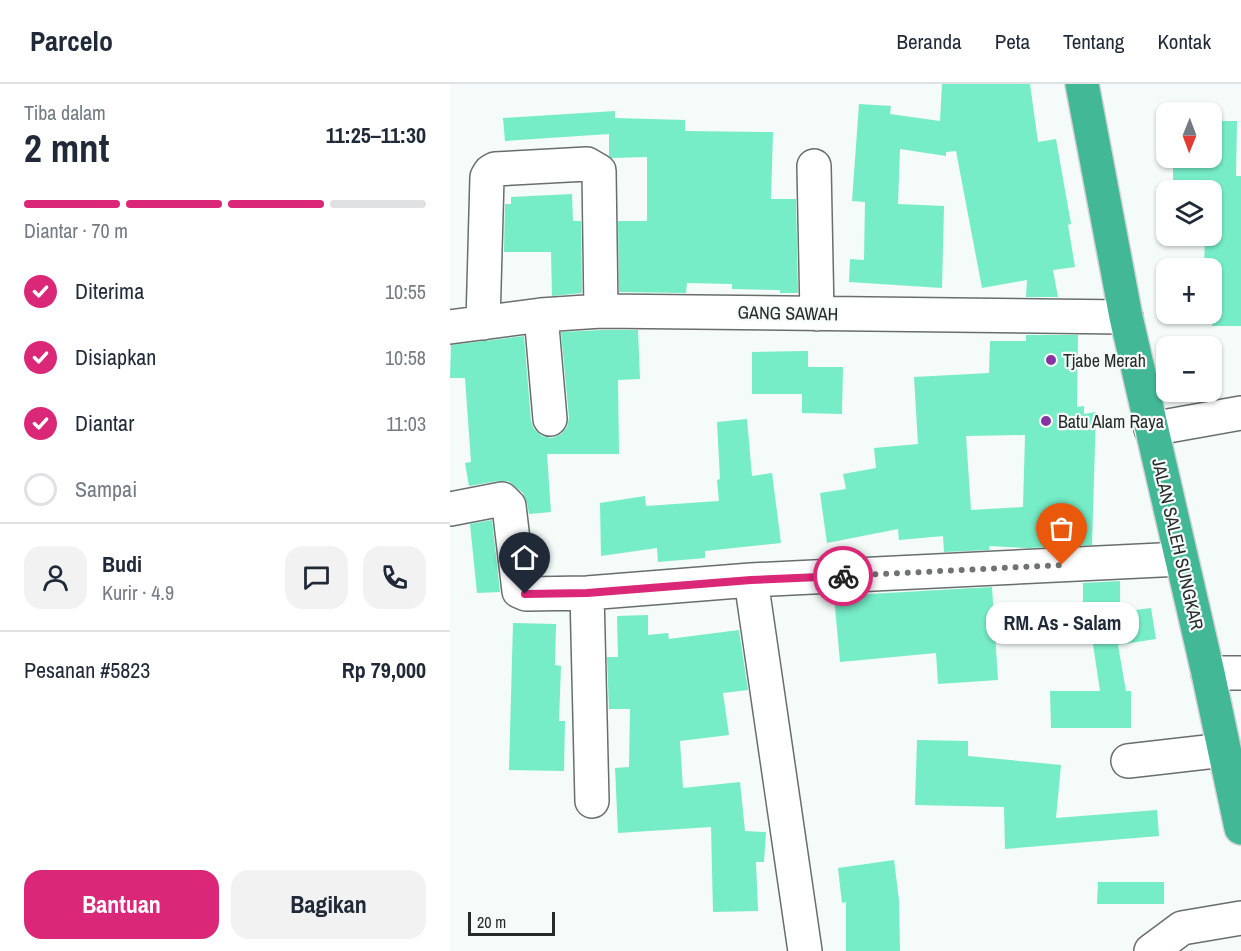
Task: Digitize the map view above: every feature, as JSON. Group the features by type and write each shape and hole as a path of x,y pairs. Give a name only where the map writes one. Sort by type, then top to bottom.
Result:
{"highway":[{"name":"JALAN SALEH SUNGKAR","path":"1082,84 1126,317 1208,673 1241,828"}],"street":[{"path":"483,323 487,177 495,169 587,164 599,171 601,311"},
{"path":"814,166 817,314"},
{"name":"GANG SAWAH","path":"450,327 541,315 601,311 1126,317"},
{"path":"541,315 550,419"},
{"path":"1151,429 1241,413"},
{"path":"450,509 502,499 509,506 519,591 525,594 587,593 751,580 1181,559"},
{"path":"751,580 805,951"},
{"path":"587,593 592,801"},
{"path":"1208,673 1241,673"},
{"path":"1128,761 1224,750"},
{"path":"1151,951 1182,928 1241,918"}],"building":[{"path":"942,84 1030,84 1038,142 1056,139 1071,224 1068,225 1075,267 1053,270 1058,297 1026,297 1027,280 982,288 956,151 946,152 946,156 900,149 898,204 944,206 942,288 849,282 850,259 864,260 865,202 852,201 859,104 891,106 890,114 940,121"},
{"path":"615,111 615,118 685,120 685,131 773,132 771,199 796,199 798,293 780,293 780,290 732,289 732,284 687,283 686,293 619,292 618,221 647,221 647,157 611,158 609,156 609,134 505,141 503,118"},
{"path":"1222,121 1237,121 1236,176 1241,176 1241,326 1212,326 1212,324 1222,324 1222,258 1204,258 1205,246 1222,246 1222,180 1173,180 1173,168 1222,168"},
{"path":"572,194 573,221 581,221 582,293 552,296 551,252 504,252 505,204 511,204 511,197"},
{"path":"638,330 640,379 618,380 619,454 547,454 551,512 529,514 523,493 508,481 469,486 465,463 471,462 465,378 450,378 451,345 524,336 531,421 534,429 542,436 552,438 561,434 567,427 569,418 561,332"},
{"path":"1026,335 1078,335 1077,407 1084,406 1084,414 1096,412 1092,545 1028,548 989,546 989,550 944,552 943,536 899,540 898,529 827,543 820,493 846,489 843,474 876,468 874,448 918,444 914,377 989,373 990,341 1026,341","holes":["1025,435 1023,507 971,510 966,436"]},
{"path":"808,351 808,367 843,367 842,414 802,413 802,394 752,394 752,352"},
{"path":"747,419 752,476 772,473 781,543 705,551 705,558 658,562 657,548 601,556 600,503 645,496 646,506 719,501 717,422"},
{"path":"492,520 500,592 477,593 470,524"},
{"path":"1120,581 1120,612 1151,608 1156,639 1118,645 1126,691 1131,691 1131,728 1051,728 1050,691 1100,691 1088,611 1083,611 1083,583"},
{"path":"992,587 998,680 938,684 936,653 840,662 834,596"},
{"path":"648,615 648,635 668,633 669,639 739,630 748,690 723,693 729,735 680,741 683,788 740,782 745,831 766,832 764,862 756,862 758,911 713,912 711,827 618,833 615,768 629,767 630,709 609,709 607,657 618,657 617,616"},
{"path":"513,623 556,624 555,665 561,666 559,721 565,721 564,771 509,770"},
{"path":"917,740 968,741 968,756 1061,765 1056,818 1157,810 1159,836 1005,849 1004,807 915,805"},
{"path":"894,860 899,900 900,951 846,951 846,902 842,903 838,868"},
{"path":"1098,882 1164,882 1164,904 1097,904"}],"way so far":[{"path":"843,576 1062,565"}],"place":[{"name":"Tjabe Merah","path":"1051,360"},
{"name":"Batu Alam Raya","path":"1046,421"},
{"name":"RM. As - Salam","path":"1062,565"}],"route":[{"path":"525,594 587,593 751,580 843,576"}]}
